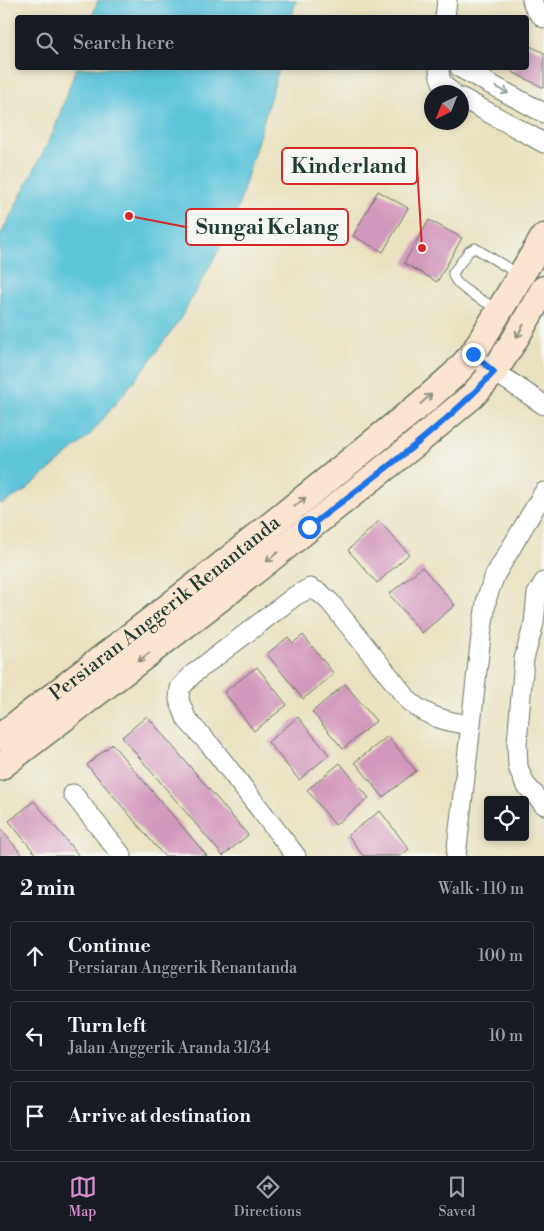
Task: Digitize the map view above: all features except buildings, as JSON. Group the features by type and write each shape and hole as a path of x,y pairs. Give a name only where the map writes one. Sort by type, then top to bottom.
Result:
{"main road":[{"name":"Persiaran Anggerik Renantanda","path":"0,736 265,530 422,403 454,374 473,354 544,237"},
{"name":"Persiaran Anggerik Renantanda","path":"0,767 227,593 415,444 472,396 494,372 544,289"}],"street":[{"path":"445,15 447,0"},
{"path":"532,0 535,9 544,18"},
{"path":"439,70 439,76 443,85"},
{"path":"464,70 543,112 536,139 469,102"},
{"path":"473,354 494,372 544,405"},
{"path":"456,856 487,596 495,575 544,492"},
{"path":"544,582 537,594 539,625 524,659 516,743 518,767 525,784 544,805"},
{"path":"292,855 211,746 187,720 179,700 180,688 200,668 295,596 310,588 320,593 330,602 410,702 421,711 436,718 471,725"},
{"path":"73,794 122,856"}],"lane":[{"path":"500,311 460,286 454,280 453,273 469,251 475,248 521,276"}],"water":[{"path":"98,0 296,0 292,15 93,15"},
{"path":"75,70 278,70 233,225 180,319 146,366 89,436 23,492 0,505 0,236 53,133"}],"place":[{"name":"Sungai Kelang","path":"129,216"},
{"name":"Kinderland","path":"422,248"}],"route":[{"path":"309,527 415,444 472,396 494,372 473,354"}]}
